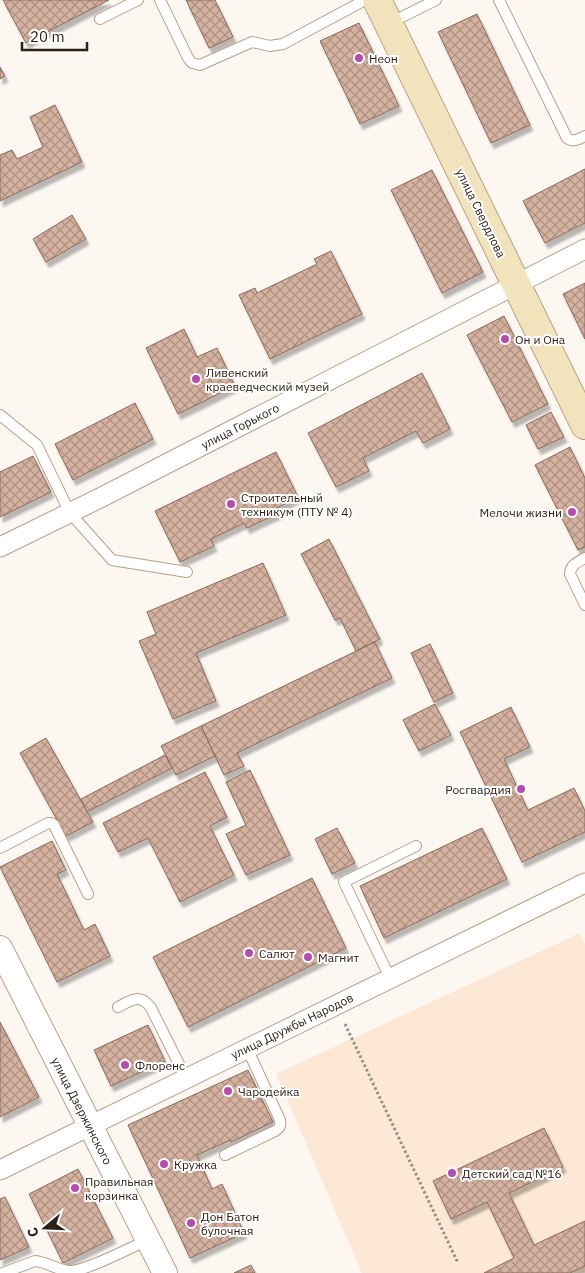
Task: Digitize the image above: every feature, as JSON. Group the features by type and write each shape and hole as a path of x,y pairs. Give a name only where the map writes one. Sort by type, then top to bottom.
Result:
{"main road":[{"name":"улица Свердлова","path":"383,12 585,426"}],"street":[{"name":"улица Горького","path":"0,548 585,249"},
{"name":"улица Дружбы Народов","path":"0,1170 585,883"},
{"name":"улица Дзержинского","path":"0,948 165,1273"}],"lane":[{"path":"100,19 138,0"},
{"path":"160,0 188,58 200,65 252,42 270,46 283,44 365,0"},
{"path":"383,12 436,0"},
{"path":"499,0 567,138 575,140 585,136"},
{"path":"0,415 37,445 70,513 112,560 187,572"},
{"path":"585,558 572,566 570,571 585,605"},
{"path":"0,848 51,823 54,825 88,894"},
{"path":"390,978 344,882 416,846"},
{"path":"118,1007 137,999 147,1003 186,1078"},
{"path":"225,1155 274,1132 281,1124 247,1048"},
{"path":"3,1273 35,1261 66,1270 83,1269 148,1240"}],"path":[{"path":"336,1005 458,1263"}],"shaded area":[{"name":"Детский сад №16","path":"580,933 585,944 585,1273 362,1273 276,1074"}],"building":[{"path":"3,0 109,0 26,43"},
{"path":"186,0 215,0 233,37 209,48"},
{"path":"477,14 530,125 491,143 438,32"},
{"path":"359,23 399,106 360,124 320,41"},
{"path":"0,67 5,76 0,79"},
{"path":"55,105 82,162 0,201 0,155 12,150 17,159 43,147 30,117"},
{"path":"585,169 585,223 545,243 523,201"},
{"path":"432,170 483,272 442,293 391,190"},
{"path":"72,215 86,239 46,262 33,239"},
{"path":"331,251 362,314 270,359 239,295 255,288 257,293 317,264 314,259"},
{"path":"585,283 585,339 563,294"},
{"path":"504,316 548,404 512,422 467,335"},
{"name":"Ливенский краеведческий музей","path":"184,329 197,357 217,348 235,386 178,414 146,348"},
{"path":"422,373 450,429 423,443 416,431 363,458 369,471 336,487 308,433"},
{"path":"135,403 153,439 73,480 55,444"},
{"path":"551,412 564,437 538,449 526,425"},
{"name":"Мелочи жизни","path":"570,447 585,478 585,547 578,550 535,465"},
{"path":"276,452 298,497 277,508 279,513 247,528 244,523 211,539 214,546 180,562 155,511"},
{"path":"33,456 51,492 0,517 0,472"},
{"path":"329,539 380,639 356,651 340,618 335,620 301,554"},
{"path":"263,563 286,615 196,653 216,701 173,719 139,641 156,634 147,612"},
{"path":"375,642 392,678 237,753 244,766 224,775 201,726"},
{"path":"430,644 453,693 434,702 411,653"},
{"path":"435,704 451,735 419,751 403,720"},
{"path":"511,707 530,747 504,759 528,810 574,788 585,811 585,832 522,862 460,732"},
{"path":"201,726 215,756 176,775 161,746"},
{"path":"46,738 93,822 66,836 20,753"},
{"path":"165,755 172,768 87,812 81,799"},
{"path":"250,770 290,855 246,875 226,834 246,825 226,782"},
{"path":"205,772 227,817 210,826 234,875 180,902 148,838 118,852 103,823"},
{"path":"337,828 355,863 332,874 315,839"},
{"path":"482,828 507,879 384,938 360,886"},
{"path":"52,841 66,870 57,874 84,930 95,924 110,956 57,982 0,867"},
{"name":"Салют","path":"312,878 346,948 188,1027 153,957"},
{"path":"0,1022 39,1097 0,1117"},
{"path":"148,1025 165,1061 111,1086 94,1050"},
{"path":"248,1070 273,1122 231,1142 230,1140 197,1155 212,1189 222,1184 244,1233 190,1258 128,1125"},
{"path":"544,1128 563,1167 509,1193 534,1245 585,1221 585,1266 570,1273 484,1273 514,1258 487,1202 451,1219 433,1181"},
{"path":"78,1169 113,1238 63,1263 29,1194"},
{"path":"5,1197 29,1247 0,1260 0,1199"},
{"path":"251,1265 255,1273 234,1273"}],"place":[{"name":"Неон","path":"359,58"},
{"name":"Он и Она","path":"505,339"},
{"name":"Ливенский краеведческий музей","path":"196,379"},
{"name":"Строительный техникум (ПТУ № 4)","path":"231,504"},
{"name":"Мелочи жизни","path":"572,512"},
{"name":"Росгвардия","path":"521,789"},
{"name":"Салют","path":"249,953"},
{"name":"Магнит","path":"308,957"},
{"name":"Флоренс","path":"125,1065"},
{"name":"Чародейка","path":"228,1091"},
{"name":"Кружка","path":"164,1164"},
{"name":"Детский сад №16","path":"452,1173"},
{"name":"Правильная корзинка","path":"75,1188"},
{"name":"Дон Батон булочная","path":"191,1223"}]}
